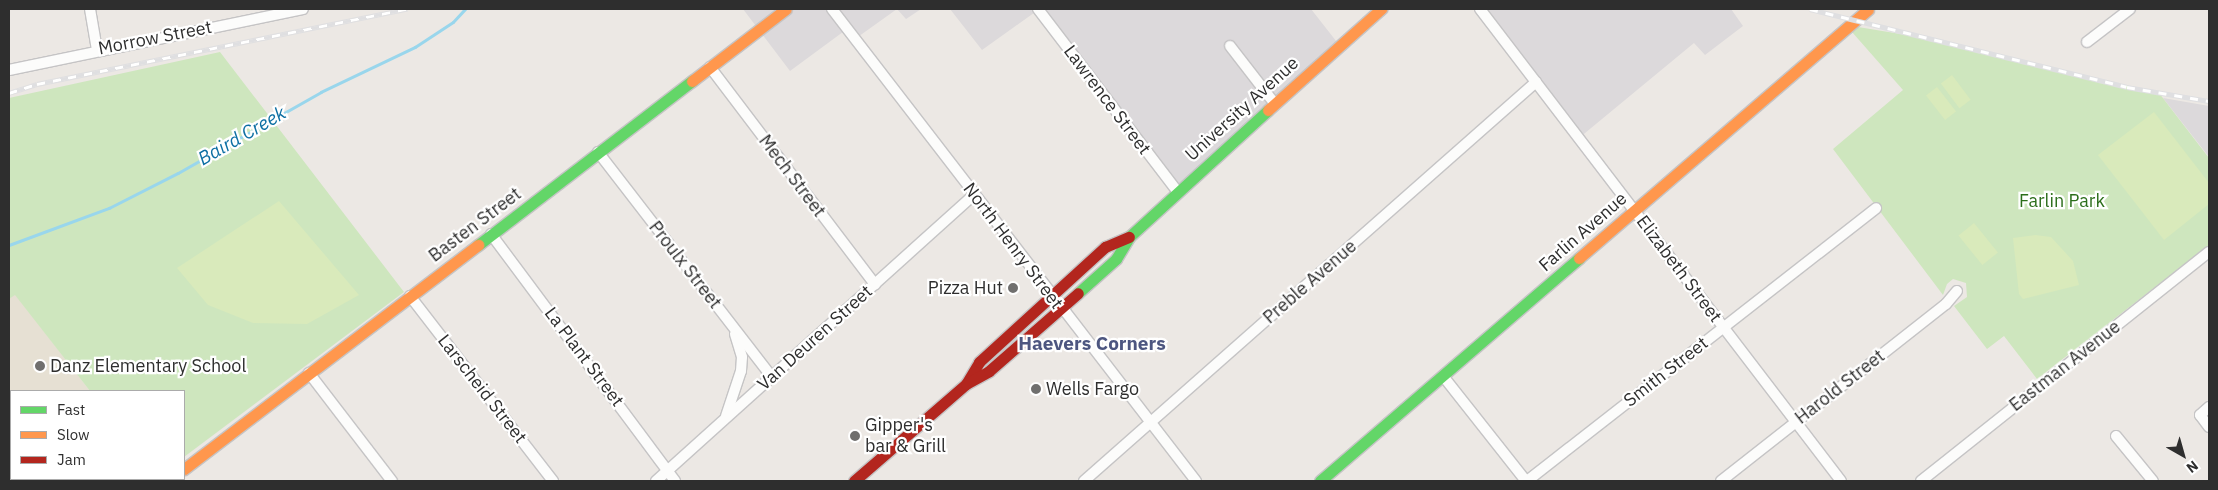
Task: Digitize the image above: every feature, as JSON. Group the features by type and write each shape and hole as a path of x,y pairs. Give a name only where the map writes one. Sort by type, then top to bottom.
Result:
{"street":[{"path":"90,9 97,50"},
{"name":"Morrow Street","path":"9,70 97,50 303,9"},
{"name":"Basten Street","path":"185,468 786,9"},
{"name":"North Henry Street","path":"832,9 1060,308 1196,481"},
{"name":"Lawrence Street","path":"1038,9 1177,191"},
{"name":"University Avenue","path":"854,481 966,384 989,371 1116,259 1129,237 1177,191 1380,9"},
{"name":"Elizabeth Street","path":"1480,9 1841,481"},
{"name":"Farlin Avenue","path":"1320,481 1868,9"},
{"path":"2087,42 2130,9"},
{"path":"1230,46 1275,104"},
{"name":"Mech Street","path":"710,67 875,284"},
{"name":"Preble Avenue","path":"1084,481 1536,82"},
{"name":"Proulx Street","path":"598,152 772,377"},
{"name":"Van Deuren Street","path":"656,481 974,195"},
{"name":"Smith Street","path":"1527,481 1876,208"},
{"name":"La Plant Street","path":"490,234 669,470 675,481"},
{"name":"University Avenue","path":"966,384 979,362 1051,296 1106,247 1129,237"},
{"name":"Eastman Avenue","path":"1921,481 2209,252"},
{"name":"Harold Street","path":"1721,481 1946,304 1957,291"},
{"name":"Larscheid Street","path":"410,296 553,481"},
{"path":"720,424 733,400 741,371 739,345 731,324"},
{"path":"309,373 392,481"},
{"path":"1442,376 1527,481"},
{"path":"2209,407 2200,415 2209,427"},
{"path":"2116,436 2153,481"}],"shaded area":[{"path":"743,9 897,9 855,39 847,29 790,71"},
{"path":"897,9 921,9 906,19"},
{"path":"950,9 1311,9 1340,46 1177,191 1038,10 982,50"},
{"path":"1480,9 1731,9 1743,26 1705,55 1694,43 1579,138"},
{"path":"2163,98 2209,106 2209,157"},
{"name":"Danz Elementary School","path":"15,294 89,390 10,390 10,480 97,481 9,481 9,299"}],"green space":[{"name":"Farlin Park","path":"1858,27 1931,39 2159,93 2209,158 2209,245 2037,379 2004,336 1987,349 1954,306 1967,297 1966,283 1953,279 1947,284 1943,295 1833,149 1903,90 1852,32"},
{"path":"220,52 404,292 185,456 185,390 89,390 15,295 9,299 9,98"},
{"path":"1952,75 1971,100 1959,108 1941,83"},
{"path":"1937,87 1956,111 1945,120 1926,96"},
{"path":"2154,112 2209,183 2209,204 2164,240 2098,155"},
{"path":"279,201 359,295 307,324 253,323 208,305 177,268"},
{"path":"1974,223 1998,253 1982,265 1958,236"},
{"path":"2035,235 2051,237 2073,261 2079,285 2023,299 2019,294 2013,238"}],"waterway":[{"name":"Baird Creek","path":"9,245 109,208 178,173 321,92 415,47 453,22 465,9"}],"railway":[{"path":"9,93 37,84 407,9"},
{"path":"1810,9 2127,87 2209,101"}],"traffic: fast":[{"path":"478,245 692,81"},
{"path":"1078,293 1116,259 1129,237 1268,110"},
{"path":"1320,481 1579,258"}],"traffic: slow":[{"path":"692,81 786,9"},
{"path":"1268,110 1381,9"},
{"path":"1579,258 1868,9"},
{"path":"185,468 478,245"}],"traffic: jam":[{"path":"966,384 979,362 1105,247 1129,237"},
{"path":"854,481 966,384 989,371 1078,293"}],"place":[{"name":"Pizza Hut","path":"1013,288"},
{"name":"Danz Elementary School","path":"40,366"},
{"name":"Wells Fargo","path":"1036,389"},
{"name":"Gipper's bar & Grill","path":"855,436"}],"district":[{"name":"Haevers Corners","path":"1092,344"}]}
